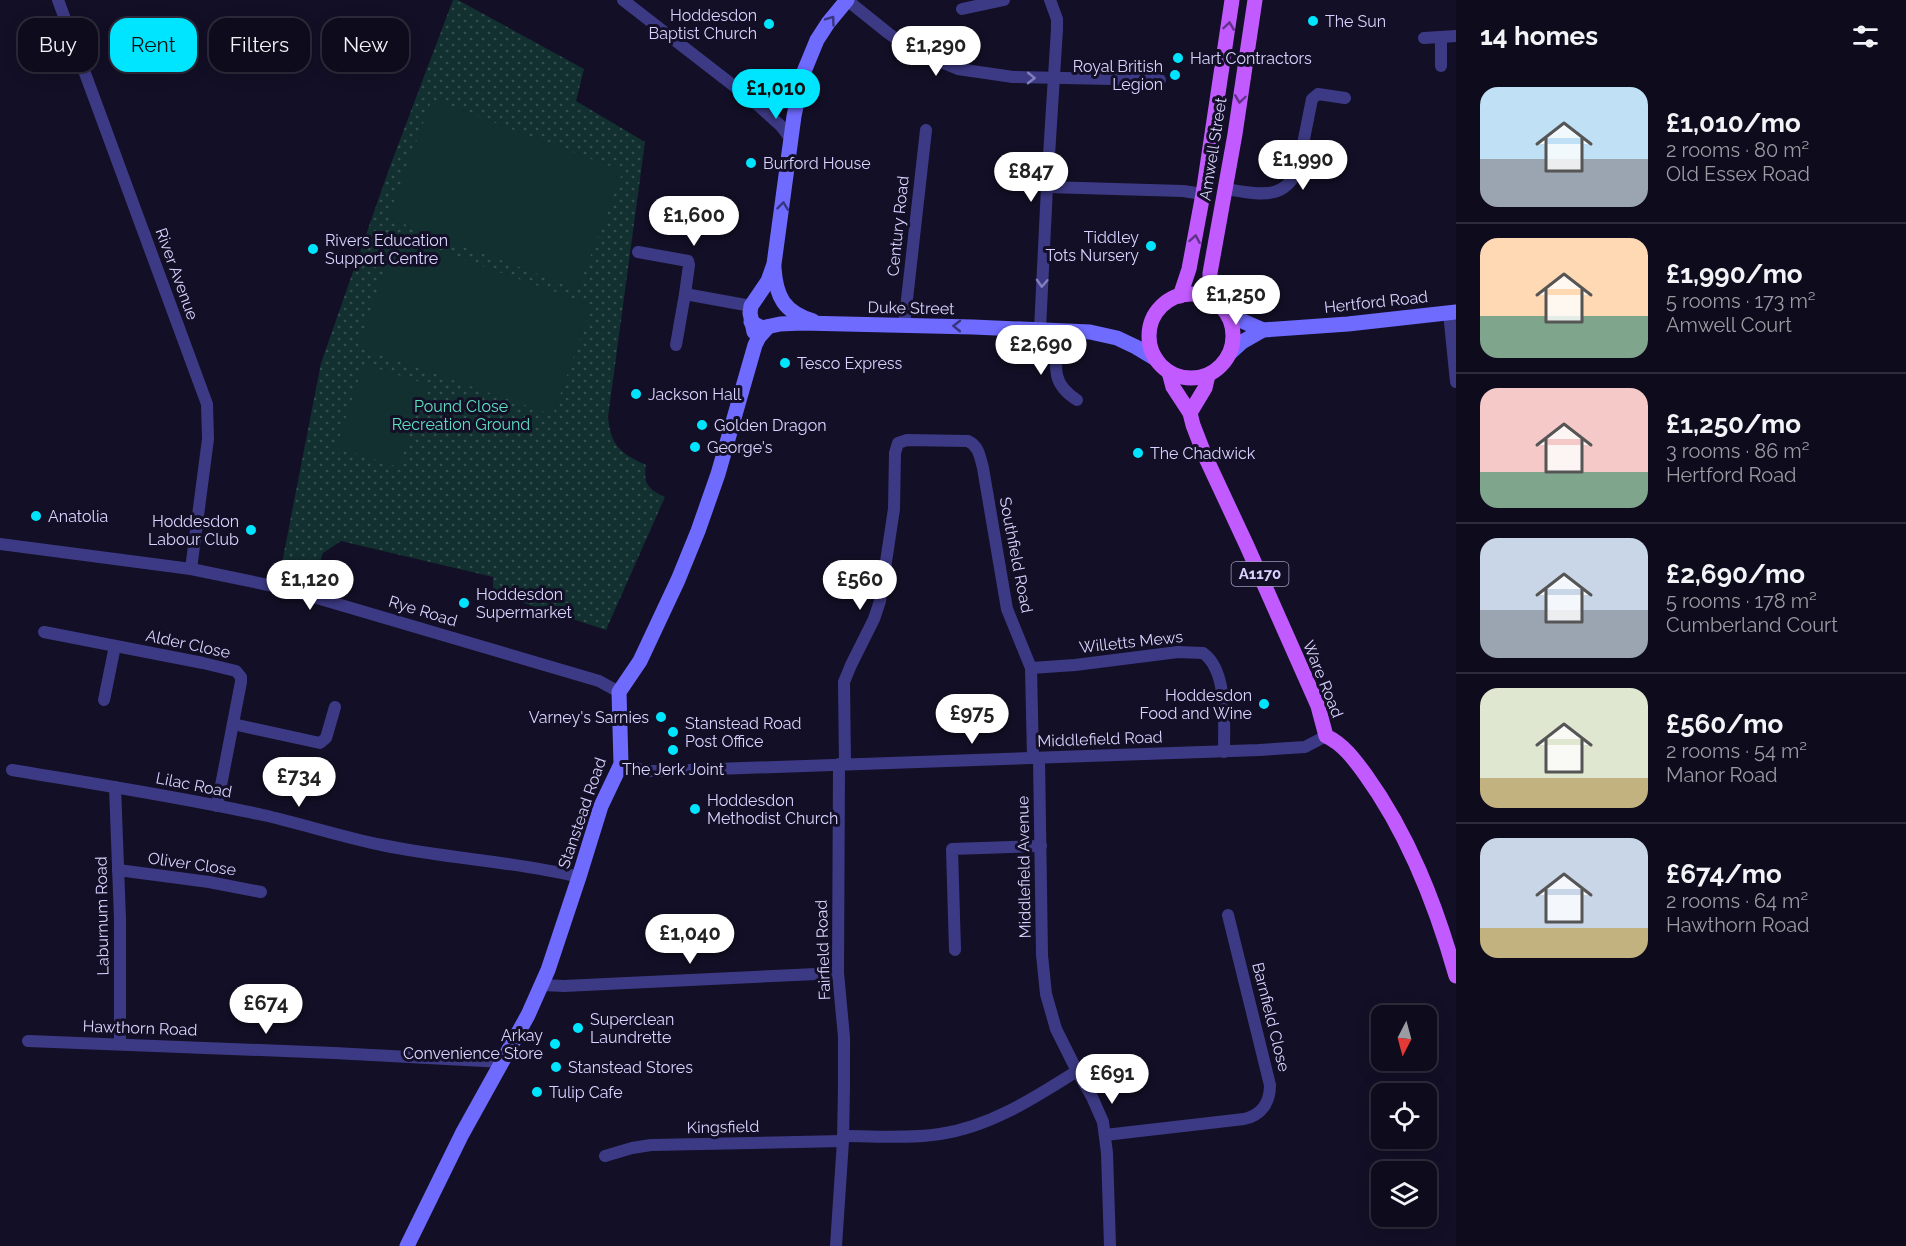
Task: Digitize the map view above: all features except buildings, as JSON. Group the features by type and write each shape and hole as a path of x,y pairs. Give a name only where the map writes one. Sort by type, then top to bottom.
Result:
{"main road":[{"name":"Amwell Street","path":"1180,296 1189,269 1203,194 1232,0"},
{"name":"Amwell Street","path":"1221,307 1210,285 1210,273 1226,189 1255,0"},
{"path":"1199,295 1221,307 1231,323 1233,333 1230,353 1217,369 1208,375 1182,378 1169,372 1156,359 1152,351 1149,336 1154,317 1160,309 1180,296 1199,295"},
{"name":"Ware Road","path":"1169,372 1173,387 1190,413 1205,456 1318,706 1326,736 1336,741 1350,755 1390,814 1422,875 1453,954 1456,976"},
{"path":"1190,413 1205,388 1208,375"}],"street":[{"name":"River Avenue","path":"58,0 207,404 208,440 191,569"},
{"path":"755,345 751,306 768,281 774,264 797,99 803,74 813,49 828,23 847,0 900,42 947,66 990,75 1160,80"},
{"path":"962,9 1004,0"},
{"path":"1040,329 1057,29 1057,19 1050,0"},
{"path":"630,2 752,100 781,126 791,139"},
{"path":"1424,38 1456,36"},
{"path":"1441,37 1441,66"},
{"path":"1226,189 1259,194 1286,188 1294,179 1298,169 1312,99 1318,94 1345,98"},
{"path":"752,100 779,105 797,99"},
{"name":"Century Road","path":"904,326 926,130"},
{"path":"1047,187 1183,191 1203,194"},
{"path":"638,252 688,261 676,345"},
{"path":"774,264 780,298 785,306 797,315 818,323"},
{"path":"685,294 751,306"},
{"name":"Hertford Road","path":"1221,307 1250,325 1263,330 1348,324 1452,312"},
{"path":"1452,312 1456,382"},
{"path":"751,322 762,328 768,327"},
{"name":"Duke Street","path":"768,327 780,324 818,323 1040,329 1100,333 1117,338 1156,359"},
{"path":"619,692 640,661 678,580 718,474 755,345 768,327"},
{"path":"1060,330 1056,377 1063,390 1077,400"},
{"name":"Hertford Road","path":"1230,353 1242,342 1263,330"},
{"name":"Southfield Road","path":"895,453 898,443 907,440 963,441 976,446 983,468 1007,609 1031,668 1036,758"},
{"name":"Fairfield Road","path":"836,1246 843,1138 844,1037 838,974 844,682 874,619 882,590 894,509 895,453"},
{"name":"Rye Road","path":"0,544 191,569 297,591 598,681 619,692"},
{"name":"Alder Close","path":"44,632 236,671 241,677 241,682 217,806"},
{"path":"104,700 115,646"},
{"name":"Willetts Mews","path":"1031,668 1191,651 1203,653 1213,663 1220,682 1223,698 1224,752"},
{"name":"Stanstead Road","path":"407,1246 462,1134 503,1062 542,985 579,877 600,806 621,764 619,692"},
{"path":"233,724 321,743 326,738 335,707"},
{"name":"Middlefield Road","path":"621,764 654,771 1224,752 1305,747 1326,736"},
{"name":"Middlefield Avenue","path":"1036,758 1041,846 1043,976 1047,1003 1077,1071 1096,1105 1105,1135 1110,1246"},
{"name":"Lilac Road","path":"12,770 217,806 293,822 382,845 526,866 579,877"},
{"name":"Laburnum Road","path":"116,788 120,1044"},
{"path":"955,950 952,849 1041,846"},
{"name":"Oliver Close","path":"118,870 218,883 261,892"},
{"name":"Barnfield Close","path":"1105,1135 1244,1119 1260,1112 1267,1103 1270,1085 1228,915"},
{"path":"542,985 564,986 838,974"},
{"name":"Hawthorn Road","path":"28,1041 322,1052 503,1062"},
{"name":"Kingsfield","path":"605,1156 651,1145 923,1136 956,1131 1000,1115 1077,1071"}],"green space":[{"name":"Pound Close Recreation Ground","path":"453,0 458,0 584,69 576,101 645,142 608,417 614,442 623,452 646,465 645,477 648,485 665,497 606,630 493,593 493,577 341,541 323,553 313,582 280,573 321,363 389,169"},
{"path":"432,99 623,171 578,289 388,218"},
{"path":"397,236 592,305 553,415 358,347"},
{"path":"364,364 426,384 398,467 336,447"}],"place":[{"name":"The Sun","path":"1313,21"},
{"name":"Hoddesdon Baptist Church","path":"769,24"},
{"name":"Hart Contractors","path":"1178,58"},
{"name":"Royal British Legion","path":"1175,75"},
{"name":"Burford House","path":"751,163"},
{"name":"Tiddley Tots Nursery","path":"1151,246"},
{"name":"Rivers Education Support Centre","path":"313,249"},
{"name":"Tesco Express","path":"785,363"},
{"name":"Jackson Hall","path":"636,394"},
{"name":"Golden Dragon","path":"702,425"},
{"name":"George's","path":"695,447"},
{"name":"The Chadwick","path":"1138,453"},
{"name":"Anatolia","path":"36,516"},
{"name":"Hoddesdon Labour Club","path":"251,530"},
{"name":"Hoddesdon Supermarket","path":"464,603"},
{"name":"Hoddesdon Food and Wine","path":"1264,704"},
{"name":"Varney's Sarnies","path":"661,717"},
{"name":"Stanstead Road Post Office","path":"673,732"},
{"name":"The Jerk Joint","path":"673,750"},
{"name":"Hoddesdon Methodist Church","path":"695,809"},
{"name":"Superclean Laundrette","path":"578,1028"},
{"name":"Arkay Convenience Store","path":"555,1044"},
{"name":"Stanstead Stores","path":"556,1067"},
{"name":"Tulip Cafe","path":"537,1092"}]}
